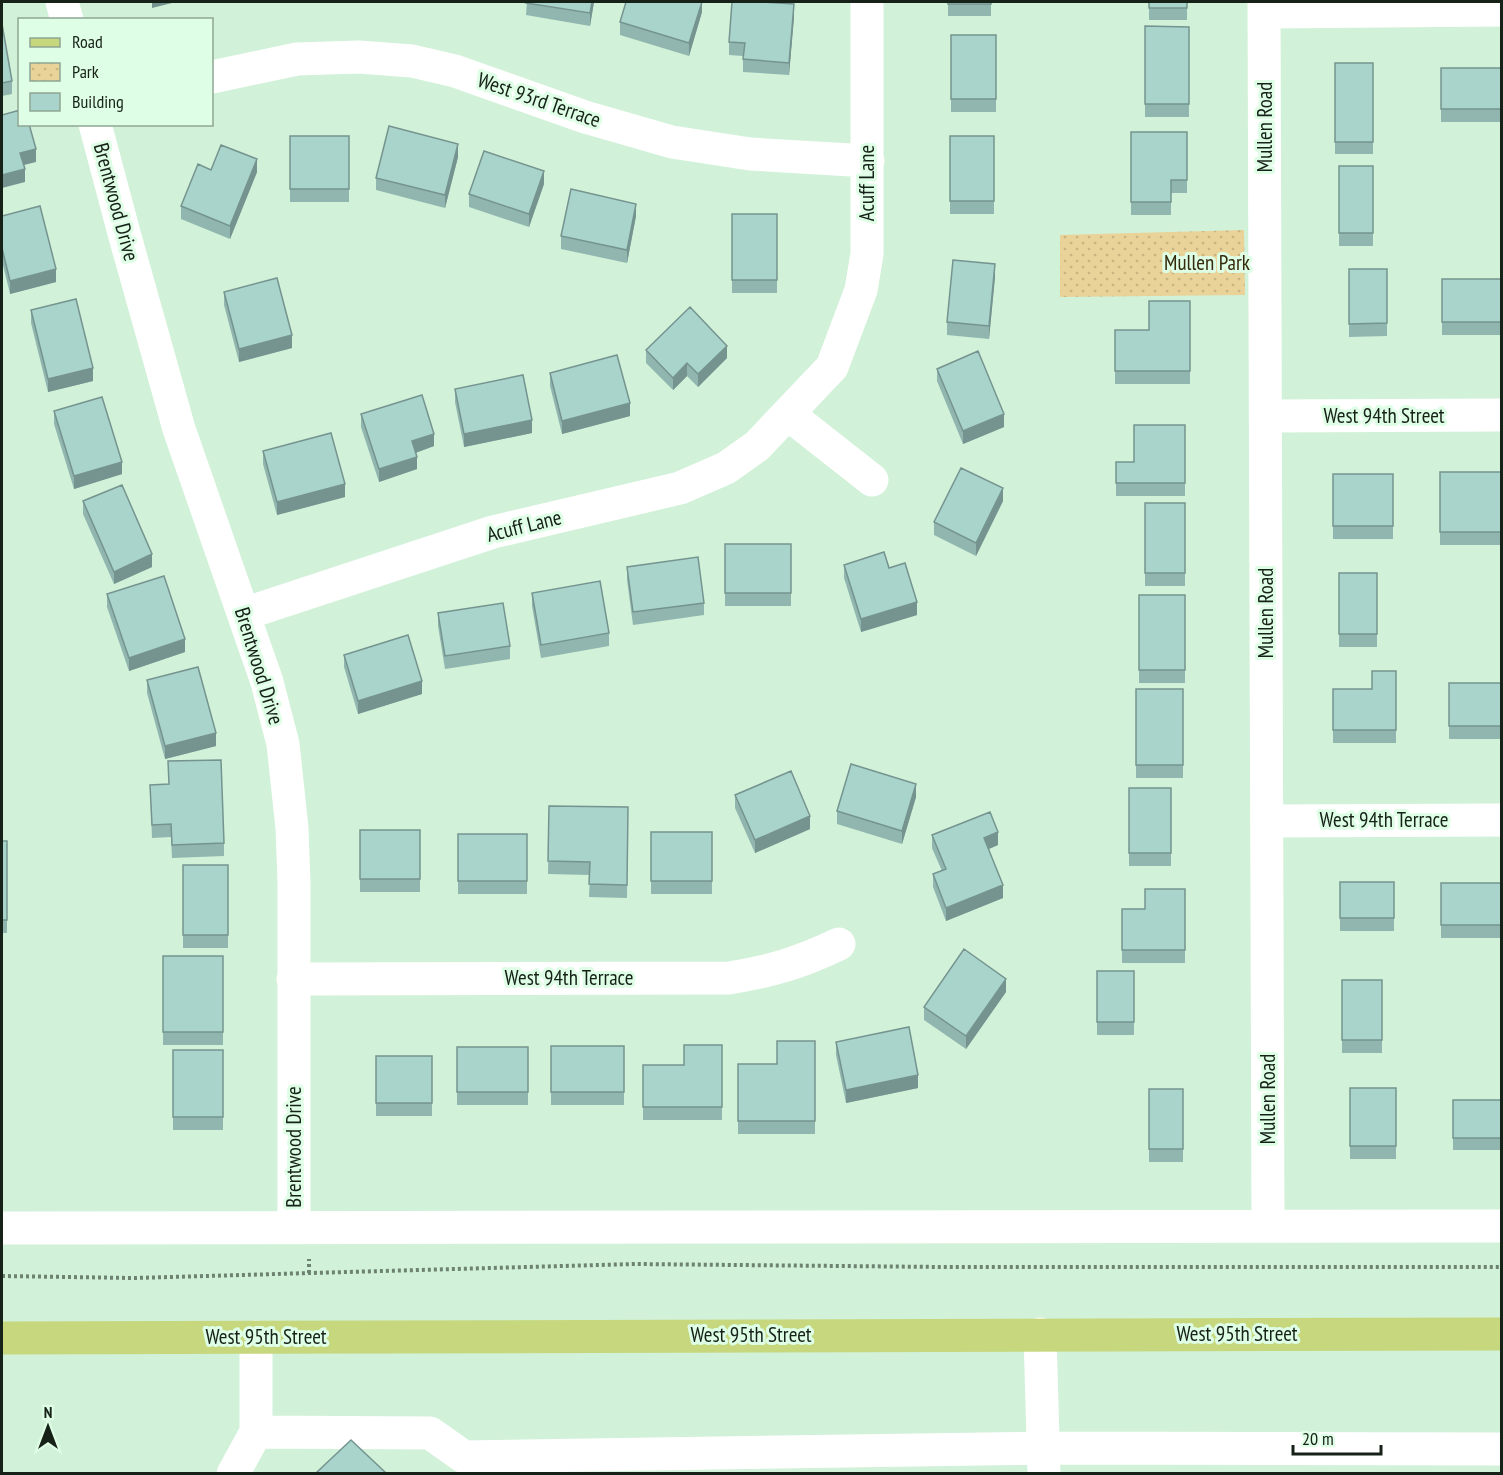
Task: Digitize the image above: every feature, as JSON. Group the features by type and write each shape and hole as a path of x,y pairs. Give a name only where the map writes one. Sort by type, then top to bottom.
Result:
{"main road":[{"name":"West 95th Street","path":"2,1338 1502,1334"}],"street":[{"path":"62,2 66,18"},
{"name":"Acuff Lane","path":"244,614 493,532 680,488 726,468 757,446 832,367 861,290 867,254 867,2"},
{"path":"1264,7 1502,10"},
{"name":"Mullen Road","path":"1264,7 1268,1225"},
{"name":"West 93rd Terrace","path":"213,77 297,59 359,57 412,61 455,71 585,117 672,142 750,153 868,161"},
{"name":"Brentwood Drive","path":"96,126 179,429 267,682 283,744 292,828 294,1227"},
{"path":"788,414 872,480"},
{"name":"West 94th Street","path":"1266,416 1502,415"},
{"name":"West 94th Terrace","path":"1267,821 1502,820"},
{"name":"West 94th Terrace","path":"293,979 729,978 766,972 805,960 839,944"},
{"path":"2,1228 1502,1226"},
{"path":"1040,1334 1043,1461"},
{"path":"233,1473 256,1432 256,1337"},
{"path":"256,1432 430,1433 471,1465 1043,1461 1502,1449"}],"path":[{"path":"2,1276 133,1278 634,1263 942,1268 1502,1268"}],"green space":[{"name":"Mullen Park","path":"1244,230 1245,295 1060,297 1060,235"}],"building":[{"path":"527,2 592,2 590,13"},
{"path":"626,2 702,2 689,43 620,22"},
{"path":"732,2 794,4 789,63 743,59 745,43 729,42"},
{"path":"948,2 991,2 991,4 948,4"},
{"path":"1149,2 1187,2 1187,8 1149,8"},
{"path":"2,24 12,81 2,83"},
{"path":"1145,26 1189,27 1189,104 1145,104"},
{"path":"951,35 996,35 996,99 951,99"},
{"path":"1335,63 1373,63 1373,142 1335,142"},
{"path":"1441,68 1502,68 1502,109 1441,109"},
{"path":"18,111 18,126 30,126 36,149 20,153 25,169 2,175 2,115"},
{"path":"389,126 458,144 445,195 376,178"},
{"path":"1131,132 1187,132 1187,180 1171,180 1171,202 1131,202"},
{"path":"290,136 349,136 349,189 290,189"},
{"path":"950,136 994,136 994,201 950,201"},
{"path":"221,145 257,159 230,226 181,206 198,164 211,170"},
{"path":"484,151 544,171 529,214 469,194"},
{"path":"1339,166 1373,166 1373,233 1339,233"},
{"path":"571,189 636,204 627,250 561,236"},
{"path":"40,206 56,269 10,281 2,248 2,216"},
{"path":"732,214 777,214 777,280 732,280"},
{"path":"953,260 995,264 989,326 947,322"},
{"path":"1349,269 1387,269 1387,323 1349,324"},
{"path":"277,278 292,335 239,349 224,292"},
{"path":"1442,279 1502,279 1502,322 1442,322"},
{"path":"76,299 93,368 48,379 31,310"},
{"path":"1149,301 1190,301 1190,371 1115,371 1115,330 1149,330"},
{"path":"690,307 727,346 698,374 687,363 673,378 646,350"},
{"path":"978,351 1004,414 963,431 937,369"},
{"path":"617,355 630,403 562,421 550,373"},
{"path":"523,375 532,420 464,434 455,389"},
{"path":"422,395 434,434 412,441 417,457 379,469 361,414"},
{"path":"102,397 122,462 74,476 54,411"},
{"path":"1134,425 1185,425 1185,483 1116,483 1116,462 1134,462"},
{"path":"331,433 345,484 277,502 263,451"},
{"path":"961,468 1003,488 976,543 934,522"},
{"path":"1440,472 1502,472 1502,532 1440,532"},
{"path":"1333,474 1393,474 1393,526 1333,526"},
{"path":"122,485 152,554 114,572 83,501"},
{"path":"1145,503 1185,503 1185,573 1145,573"},
{"path":"725,544 791,544 791,593 725,593"},
{"path":"884,552 889,568 905,563 917,602 861,619 844,565"},
{"path":"698,557 704,603 633,612 627,567"},
{"path":"1339,573 1377,573 1377,634 1339,634"},
{"path":"164,576 185,639 129,658 107,594"},
{"path":"600,581 609,633 541,645 532,593"},
{"path":"1139,595 1185,595 1185,670 1139,670"},
{"path":"503,603 510,646 445,656 438,613"},
{"path":"408,635 422,681 358,701 344,655"},
{"path":"198,667 216,733 165,746 147,680"},
{"path":"1372,671 1396,671 1396,730 1333,730 1333,689 1372,689"},
{"path":"1449,683 1502,683 1502,726 1449,726"},
{"path":"1136,689 1183,689 1183,765 1136,765"},
{"path":"221,760 224,843 172,845 171,824 152,825 150,785 169,784 168,761"},
{"path":"851,764 916,784 902,831 837,811"},
{"path":"791,771 810,816 755,840 735,795"},
{"path":"1129,788 1171,788 1171,853 1129,853"},
{"path":"549,806 628,807 627,885 589,884 590,862 548,861"},
{"path":"990,812 998,832 984,838 1003,885 946,908 933,874 946,869 932,835"},
{"path":"360,830 420,830 420,879 360,879"},
{"path":"651,832 712,832 712,881 651,881"},
{"path":"458,834 527,834 527,881 458,881"},
{"path":"2,841 7,841 7,920 2,920"},
{"path":"183,865 228,865 228,935 183,935"},
{"path":"1340,882 1394,882 1394,918 1340,918"},
{"path":"1441,883 1502,883 1502,925 1441,925"},
{"path":"1145,889 1185,889 1185,950 1122,950 1122,909 1145,909"},
{"path":"964,949 1006,979 966,1036 924,1007"},
{"path":"163,956 223,956 223,1032 163,1032"},
{"path":"1097,971 1134,971 1134,1022 1097,1022"},
{"path":"1342,980 1382,980 1382,1040 1342,1040"},
{"path":"909,1027 918,1075 846,1090 836,1042"},
{"path":"777,1041 815,1041 815,1121 738,1121 738,1064 777,1064"},
{"path":"684,1045 722,1045 722,1107 643,1107 643,1065 684,1065"},
{"path":"551,1046 624,1046 624,1092 551,1092"},
{"path":"457,1047 528,1047 528,1092 457,1092"},
{"path":"173,1050 223,1050 223,1117 173,1117"},
{"path":"376,1056 432,1056 432,1103 376,1103"},
{"path":"1350,1088 1396,1088 1396,1146 1350,1146"},
{"path":"1149,1089 1183,1089 1183,1149 1149,1149"},
{"path":"1453,1100 1502,1100 1502,1138 1453,1138"},
{"path":"351,1440 386,1473 316,1473"}]}
